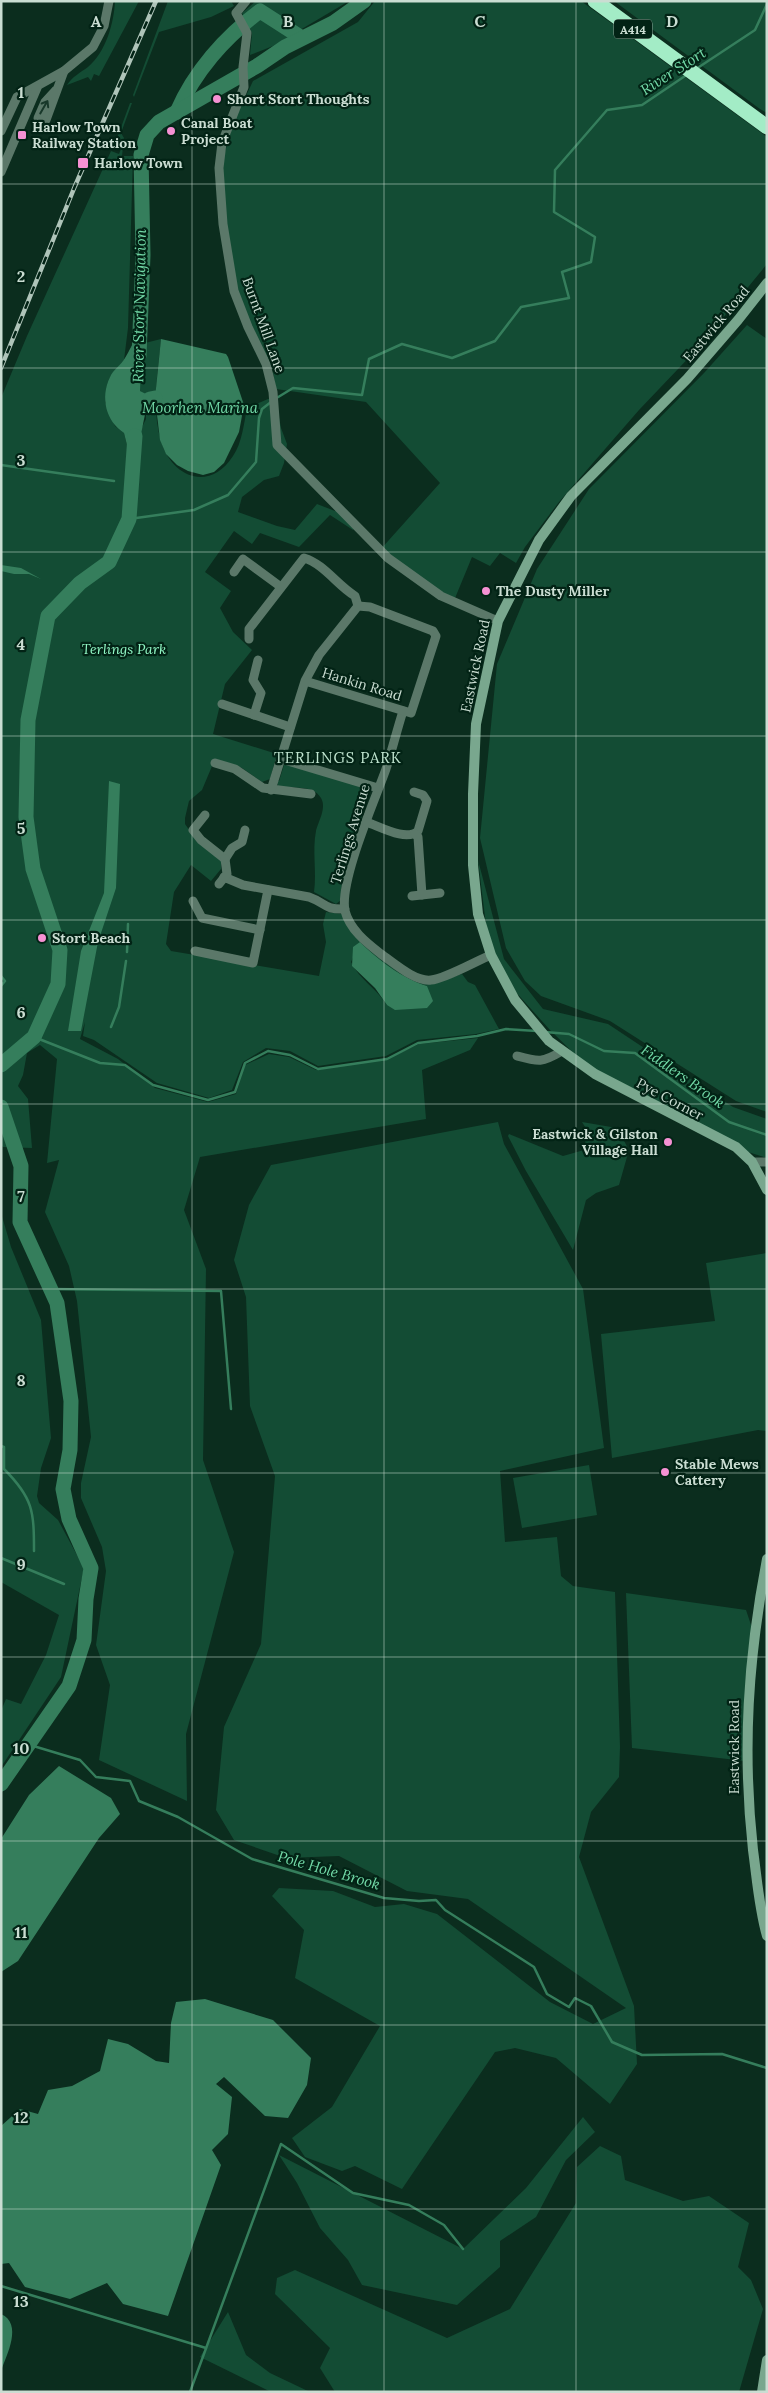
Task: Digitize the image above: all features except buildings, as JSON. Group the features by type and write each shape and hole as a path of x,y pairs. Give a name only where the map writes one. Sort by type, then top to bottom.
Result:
{"highway":[{"name":"A414","path":"595,1 767,127"}],"street":[{"path":"1,131 17,97 37,88 64,71 93,47 104,26 109,1"},
{"name":"Burnt Mill Lane","path":"246,1 237,11 247,30 243,67 244,87 222,144 219,168 223,224 234,291 248,327 266,364 273,392 276,444 388,558 441,596 498,621"},
{"path":"56,90 64,71"},
{"path":"1,172 37,88"},
{"name":"Eastwick Road","path":"549,1040 514,1000 491,955 478,914 474,889 473,794 476,724 498,621 539,540 571,496 687,380 767,284"},
{"path":"248,639 249,629 304,558 315,561 343,588 355,596 358,606 311,667 271,790"},
{"path":"234,572 243,559 281,587"},
{"name":"Terlings Avenue","path":"345,909 348,880 366,822 436,636 433,631 370,608 358,606"},
{"path":"254,715 262,693 253,680 258,660"},
{"name":"Hankin Road","path":"305,681 407,712"},
{"path":"222,704 290,727"},
{"path":"280,759 378,788"},
{"path":"216,763 235,770 263,788 311,794"},
{"path":"366,822 405,835 415,834 418,832 427,801 423,795 414,792"},
{"path":"205,815 193,830 201,840 225,859 228,874 221,880 308,897 331,909 345,909 347,917 362,938 402,968 419,978 435,979 491,955"},
{"path":"225,859 232,848 242,842 245,830"},
{"path":"415,834 418,837 422,895"},
{"path":"195,952 253,963 268,890"},
{"path":"412,896 440,893"},
{"path":"193,901 202,918 260,930"},
{"name":"Pye Corner","path":"549,1040 562,1051 611,1083 736,1147 752,1162 767,1190"},
{"path":"517,1056 539,1062 545,1061 562,1051"},
{"path":"752,1162 767,1162"},
{"name":"Eastwick Road","path":"767,1559 751,1663 746,1754 752,1835 761,1912 767,1936"},
{"path":"762,2392 767,2360"}],"green space":[{"path":"115,1 139,1 99,76 94,74 91,81 88,77 67,85 74,77 88,67 100,53 111,28"},
{"path":"168,1 231,1 234,6 211,17 159,32 134,97 133,95"},
{"path":"256,1 349,1 273,46 250,55 252,33 242,13"},
{"path":"375,1 581,1 767,137 767,264 698,348 639,410 559,502 525,547 516,563 500,553 490,566 472,557 453,603 380,550 440,483 366,402 276,389 272,367 242,311 232,271 222,184 224,155 234,121 253,81 358,22"},
{"path":"614,1 767,1 767,113 760,109"},
{"name":"Terlings Park","path":"130,103 132,103 121,133 124,138 122,156 133,156 128,328 124,360 110,377 105,402 115,426 124,433 129,453 146,419 146,408 150,399 140,391 141,344 161,339 156,390 156,416 161,441 166,454 174,464 192,476 203,477 214,474 224,467 239,445 247,408 275,396 281,428 287,444 284,463 279,476 264,480 242,497 238,512 277,526 295,530 317,504 335,511 340,506 357,525 353,530 330,515 299,547 260,533 252,544 234,531 205,572 231,591 220,608 233,632 252,650 225,684 213,734 277,754 270,779 262,782 242,768 215,759 202,790 189,801 185,824 192,834 221,859 221,869 211,881 191,865 174,892 166,944 171,951 319,976 326,942 323,924 326,912 342,914 351,927 420,981 432,984 462,974 468,982 475,985 499,1029 476,1034 417,1040 386,1056 318,1066 290,1051 266,1048 243,1062 232,1090 209,1098 157,1083 94,1040 83,1036 85,1022 80,1039 118,1059 155,1088 208,1102 236,1094 245,1065 269,1054 289,1057 316,1070 387,1059 419,1044 478,1038 470,1050 422,1070 426,1119 200,1157 184,1210 206,1269 203,1460 234,1552 186,1734 187,1801 99,1760 110,1685 96,1645 106,1571 102,1547 81,1498 81,1483 91,1437 77,1301 69,1266 45,1212 59,1160 47,1163 57,1059 40,1045 27,1053 23,1075 18,1086 28,1099 32,1148 3,1147 1,1145 1,398 111,151 119,154 123,144 116,141","holes":["360,942 382,962 409,979 427,986 387,1005 359,974 351,962"]},
{"path":"747,325 767,339 767,1112 736,1101 610,1021 541,996 525,981 506,948 480,838 497,664 537,569 589,489 704,373"},
{"path":"285,762 370,789 342,882 341,900 336,904 314,892 315,839 323,810 323,802 317,793 312,790 278,786 277,781 279,781"},
{"path":"478,860 504,959 543,1009 608,1024 733,1107 767,1119 767,1158 748,1152 595,1074 550,1030 513,989 488,941"},
{"path":"498,1122 504,1144 583,1289 604,1448 500,1471 505,1542 557,1537 561,1576 573,1586 615,1592 620,1747 619,1777 591,1812 579,1857 634,2006 637,2064 610,2104 556,2058 515,2048 495,2052 402,2189 355,2166 342,2171 305,2157 292,2138 332,2107 380,2026 295,1978 304,1930 272,1896 279,1888 333,1891 375,1907 404,1904 437,1914 550,2002 593,2024 626,2008 468,1899 407,1891 339,1856 286,1858 234,1840 216,1810 224,1727 261,1644 275,1476 250,1406 246,1297 234,1260 249,1205 271,1165"},
{"path":"582,1122 617,1128 629,1150 619,1185 596,1193 586,1200 573,1250 526,1171 508,1136 509,1134 563,1156 584,1150 587,1130"},
{"path":"1,1213 11,1247 41,1320 51,1438 41,1468 37,1496 39,1503 58,1520 84,1568 61,1677 1,1767 1,1711 6,1699 21,1704 46,1655 59,1615 1,1582"},
{"path":"767,1253 767,1431 758,1430 612,1458 601,1334 715,1321 706,1263"},
{"path":"589,1465 597,1515 522,1528 513,1478"},
{"path":"626,1593 746,1610 754,1634 745,1761 632,1748"},
{"path":"583,2117 595,2132 566,2160 536,2217 500,2241 500,2267 457,2305 362,2285 348,2260 320,2228 297,2183 279,2155 463,2249 526,2188"},
{"path":"600,2146 621,2156 625,2180 683,2201 709,2196 749,2223 738,2267 751,2280 763,2309 739,2392 335,2392 320,2368 330,2348 275,2294 277,2278 295,2270 447,2338 510,2309 576,2203 577,2167"},
{"path":"228,2312 246,2355 270,2373 310,2392 271,2392 200,2357"}],"water":[{"path":"140,335 142,349 140,391 150,399 134,456 129,453 124,433 109,416 106,408 105,393 111,374 123,361"},
{"name":"Moorhen Marina","path":"161,339 226,354 228,357 244,405 239,432 224,463 214,472 203,475 188,471 177,465 166,454 160,440 155,398"},
{"path":"1,565 21,568 41,579 29,574 14,574 1,571"},
{"path":"109,781 120,784 116,888 98,942 81,1031 68,1031 81,951 104,893"},
{"path":"360,942 391,968 409,979 427,986 433,1001 427,1008 395,1010 387,1005 375,988 352,966 353,947"},
{"path":"59,1766 111,1798 120,1814 99,1838 18,1961 1,1972 1,1839 29,1795"},
{"path":"205,1999 273,2020 311,2058 307,2085 288,2118 265,2116 224,2077 216,2084 232,2097 228,2134 212,2150 221,2165 168,2316 123,2304 107,2283 70,2299 25,2287 9,2263 1,2264 1,2126 20,2109 38,2114 48,2090 72,2086 100,2071 108,2039 128,2044 156,2061 169,2063 171,2023 176,2002"},
{"path":"1,2314 8,2319 12,2332 1,2371"}],"waterway":[{"name":"River Stort Navigation","path":"139,356 143,255 141,155 147,135 159,122 257,66 285,47 333,23 364,1"},
{"name":"River Stort","path":"696,69 755,30 767,4"},
{"path":"177,112 192,83 212,56 235,32 260,11 302,38"},
{"name":"River Stort","path":"275,399 293,388 362,395 369,359 402,344 452,358 495,341 521,307 569,298 562,272 591,262 595,237 554,212 555,170 607,110 642,105 688,74"},
{"path":"150,399 155,398"},
{"name":"River Stort","path":"129,519 194,510 228,495 256,462 259,418 262,409 271,402"},
{"name":"River Stort Navigation","path":"1,1065 34,1037 58,984 60,950 33,869 26,817 28,720 48,616 80,583 109,562 129,519 135,436"},
{"path":"1,465 114,481"},
{"path":"127,952 128,924"},
{"path":"111,1027 119,1007 126,961"},
{"path":"1,976 5,981 1,986"},
{"name":"Fiddlers Brook","path":"34,1037 100,1063 125,1065 153,1085 208,1100 235,1092 245,1063 268,1051 290,1055 318,1069 387,1059 418,1043 477,1036 506,1029 537,1031"},
{"name":"Fiddlers Brook","path":"545,1032 569,1034 604,1051 635,1053 729,1122 767,1135"},
{"name":"River Stort Navigation","path":"1,1107 21,1166 20,1222 57,1303 71,1401 70,1450 63,1489 69,1519 91,1568 86,1599 84,1640 69,1686 1,1784"},
{"path":"51,1289 221,1291 231,1409"},
{"path":"1,1446 4,1447 4,1469 21,1488 30,1506 34,1551"},
{"path":"1,1558 64,1584"},
{"name":"Pole Hole Brook","path":"30,1745 80,1760 96,1777 130,1781 139,1801 178,1817 252,1859 384,1898 419,1901 436,1900 445,1910 534,1967 547,1994 569,2007 575,1998 591,2006 612,2042 642,2055 722,2054 767,2068"},
{"path":"190,2392 281,2144 353,2193 409,2205 444,2225 463,2249"},
{"path":"1,2286 206,2348"}],"railway":[{"path":"1,368 75,186 156,1"}],"place":[{"name":"Short Stort Thoughts","path":"217,99"},
{"name":"Canal Boat Project","path":"171,131"},
{"name":"Harlow Town Railway Station","path":"22,135"},
{"name":"Harlow Town","path":"83,163"},
{"name":"The Dusty Miller","path":"486,591"},
{"name":"Stort Beach","path":"42,938"},
{"name":"Eastwick & Gilston Village Hall","path":"668,1142"},
{"name":"Stable Mews Cattery","path":"665,1472"}],"district":[{"name":"TERLINGS PARK","path":"338,757"}]}
